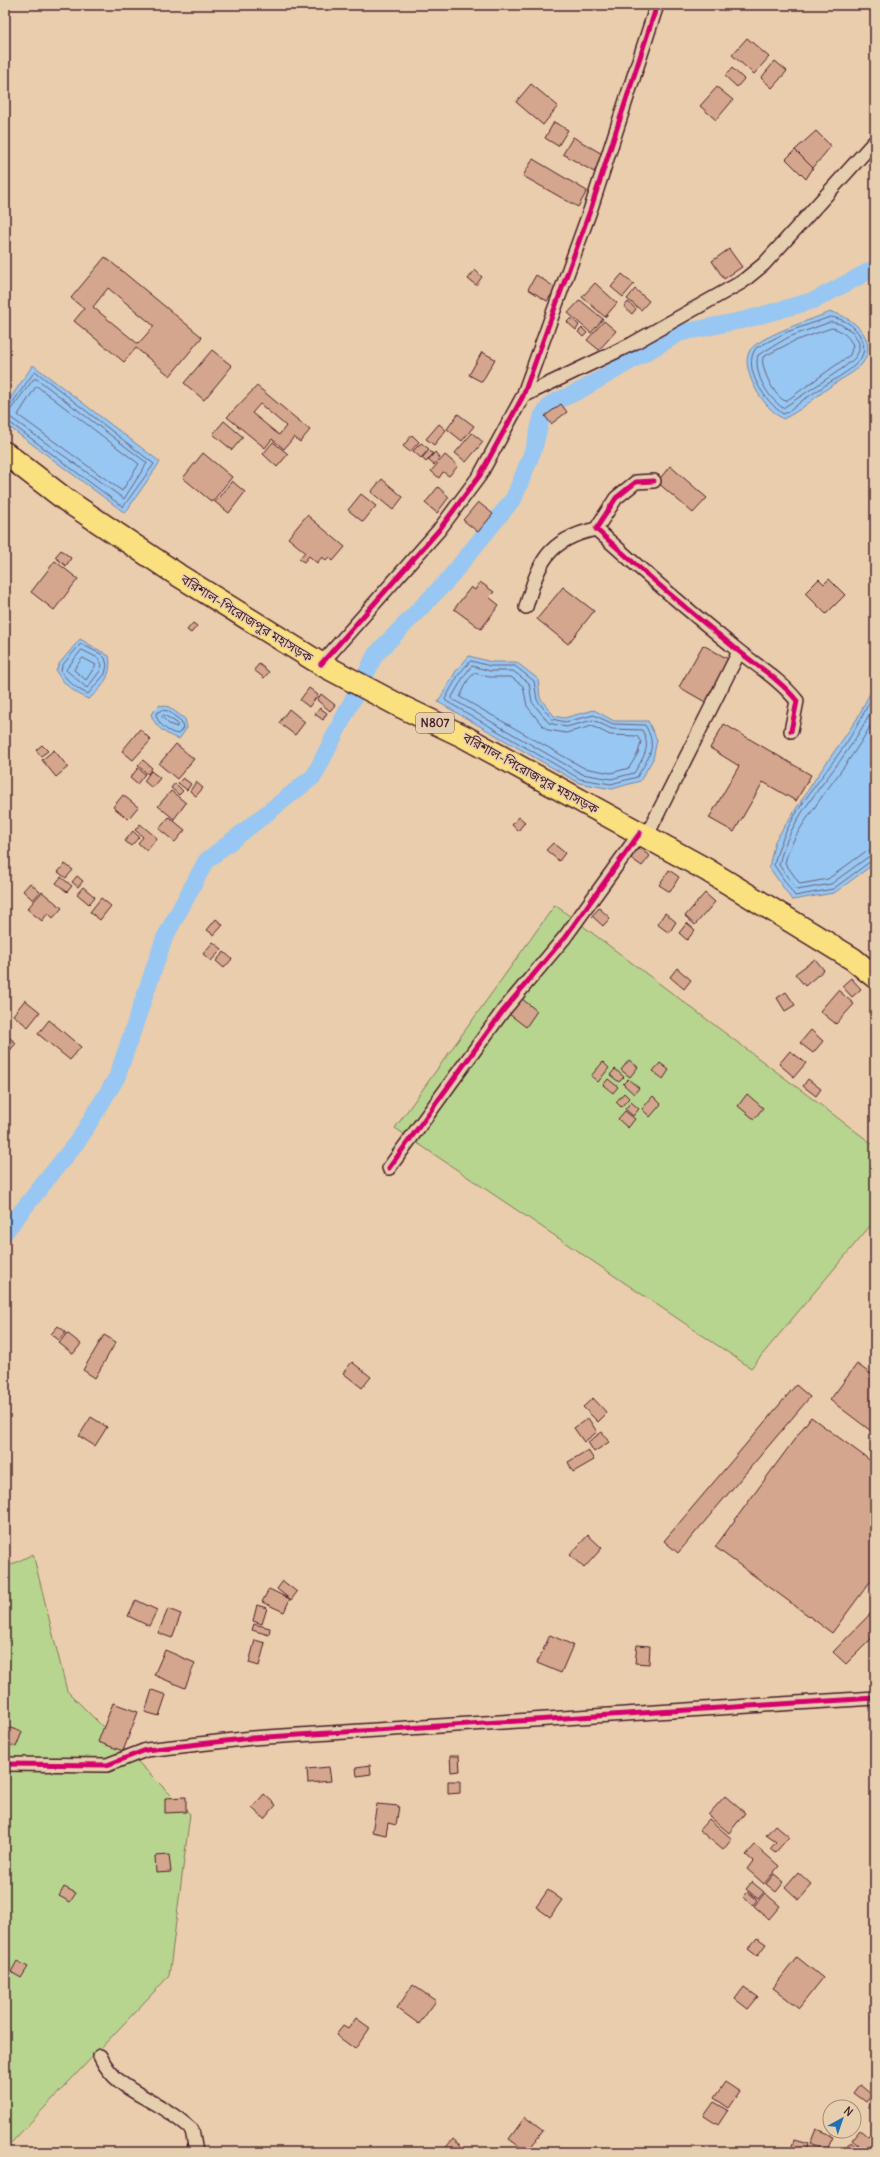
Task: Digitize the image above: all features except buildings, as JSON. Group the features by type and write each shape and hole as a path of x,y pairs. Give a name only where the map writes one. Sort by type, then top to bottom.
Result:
{"highway":[{"name":"বরিশাল-পিরোজপুর মহাসড়ক","path":"5,453 66,500 112,531 178,575 321,664 400,706 463,736 707,870 853,959 875,977"}],"street":[{"path":"321,664 439,530 480,474 523,396 591,208 657,5"},
{"path":"523,396 632,344 742,282 764,264 875,141"},
{"path":"526,607 535,577 548,551 577,533 596,529 616,498 636,482 654,481"},
{"path":"596,529 663,589 739,652 786,687 796,701 792,731"},
{"path":"389,1168 503,1011 565,936 643,835 739,652"},
{"path":"5,1764 107,1765 146,1750 252,1738 875,1698"},
{"path":"100,2056 106,2069 119,2083 171,2113 192,2130 196,2152"}],"green space":[{"path":"555,905 875,1146 875,1220 751,1368 395,1128"},
{"path":"33,1554 67,1691 190,1814 169,1976 10,2144 5,2139 5,1568"}],"water":[{"path":"831,312 848,319 862,331 868,346 867,355 862,364 853,372 783,419 768,406 754,385 747,366 749,352 753,347 773,335"},
{"path":"33,365 160,462 125,513 5,424 5,406"},
{"path":"80,639 109,656 110,662 108,675 102,686 88,699 70,688 56,671 59,664"},
{"path":"469,656 491,662 516,662 538,679 540,698 554,716 564,718 594,710 614,721 648,721 657,740 653,759 640,781 612,789 579,783 438,702 456,671"},
{"path":"875,683 875,863 834,893 792,900 769,867 775,841 857,719"},
{"path":"160,705 169,707 185,719 187,728 179,739 162,730 155,723 151,714"}],"waterway":[{"path":"367,672 375,655 446,582 514,498 534,448 542,416 552,403 579,391 680,333 748,319 815,300 875,268"},
{"path":"5,1232 80,1138 117,1077 164,939 206,861 314,776 354,697"}],"cycle path":[{"path":"321,664 439,530 480,475 523,396 591,208 657,5"},
{"path":"654,481 636,482 616,498 596,529 679,602 738,651 774,678 790,693 797,701 791,731"},
{"path":"389,1168 503,1011 565,937 640,833"},
{"path":"5,1764 107,1765 146,1750 252,1738 875,1698"}]}
